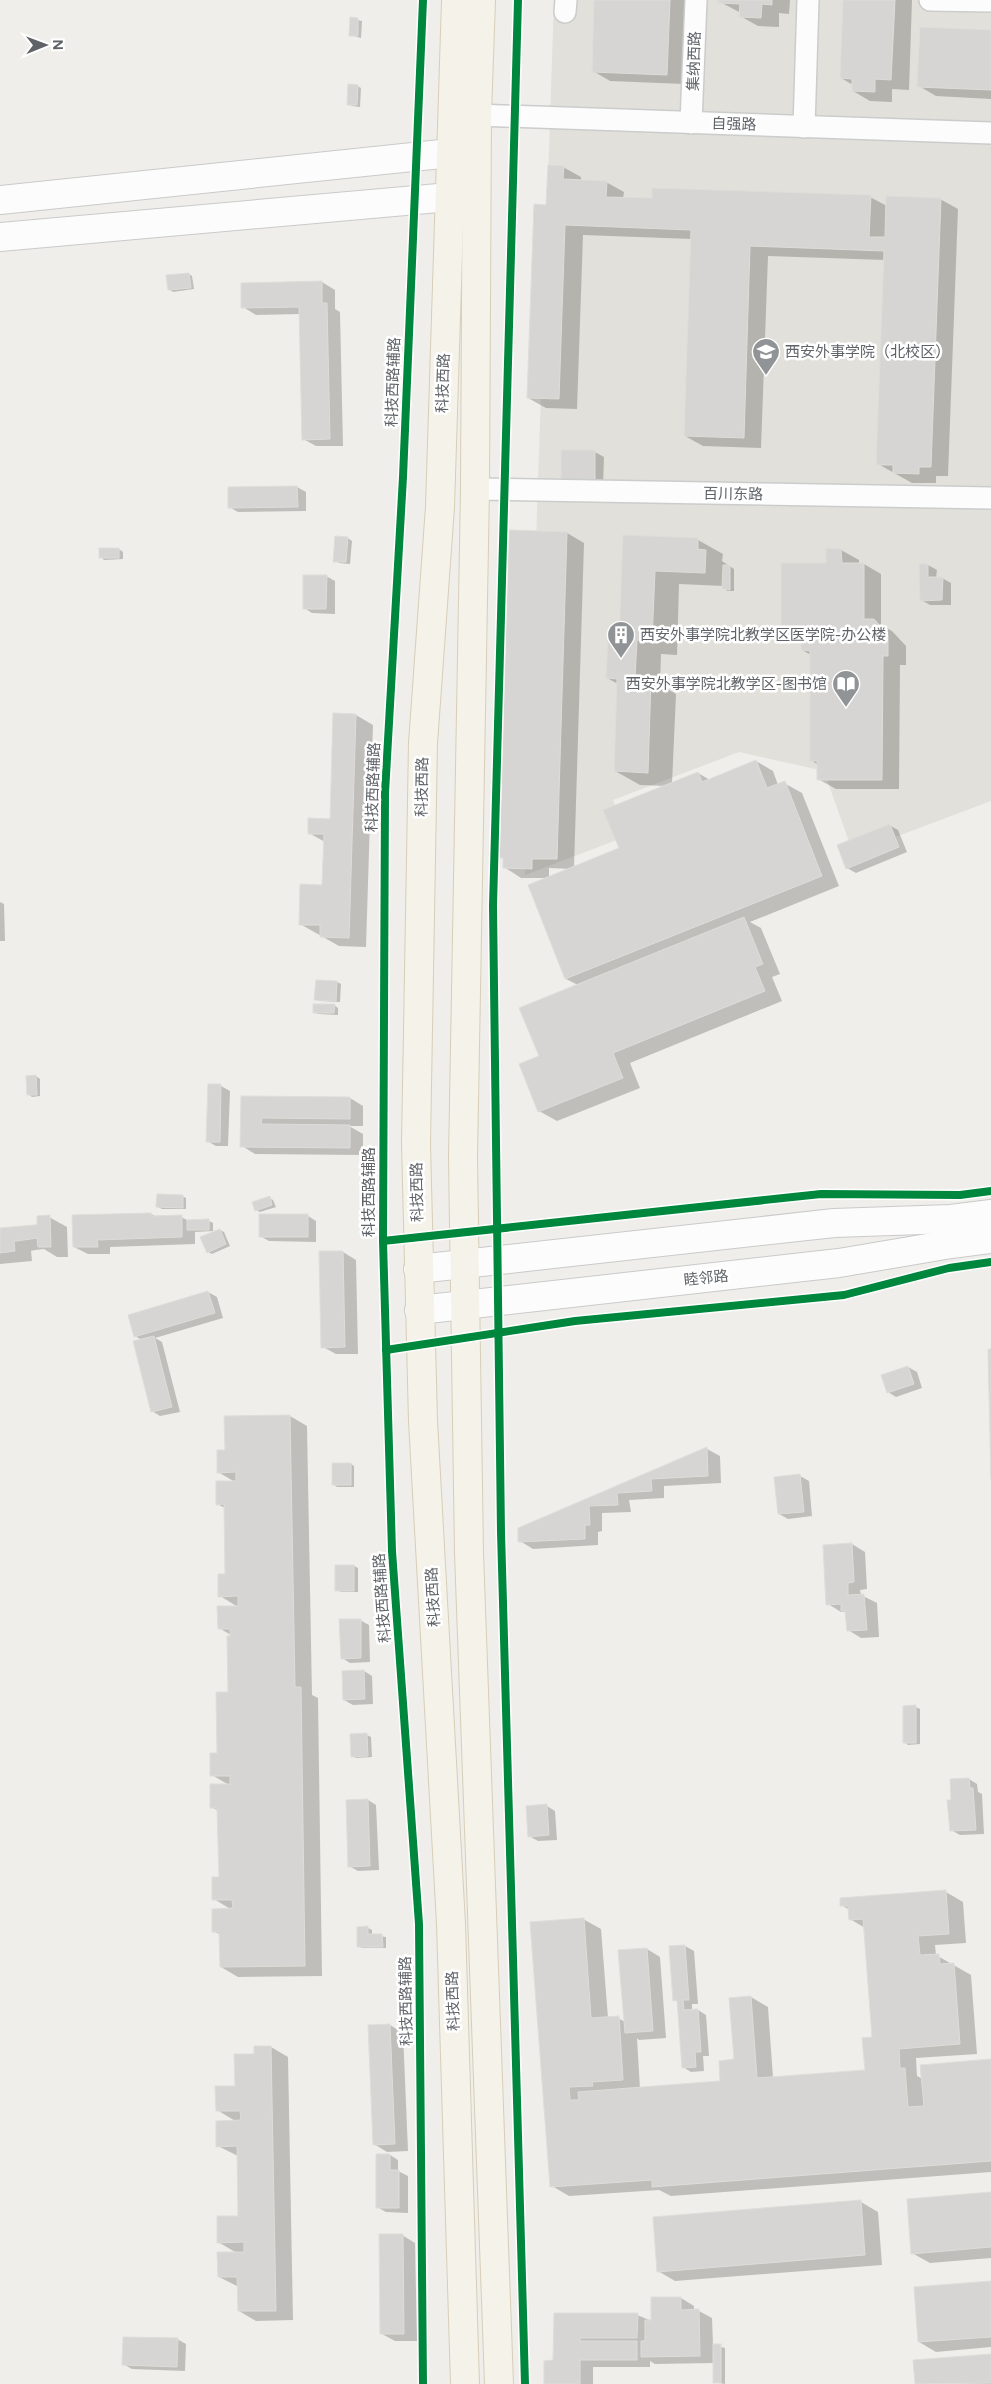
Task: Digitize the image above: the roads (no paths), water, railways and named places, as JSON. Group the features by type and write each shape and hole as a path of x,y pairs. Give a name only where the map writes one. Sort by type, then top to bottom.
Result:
{"main road":[{"name":"科技西路","path":"456,0 440,508 423,744 416,1144 419,1310 451,1924 465,2384"},
{"path":"481,0 477,115 475,489 463,1148 470,1553 499,2384"}],"street":[{"name":"集纳西路","path":"691,123 696,0"},
{"path":"804,127 808,0"},
{"path":"930,0 991,1"},
{"name":"自强路","path":"477,115 991,134"},
{"path":"0,200 451,153"},
{"path":"0,238 450,197"},
{"name":"百川东路","path":"475,489 991,498"},
{"path":"418,1269 834,1223 951,1219 991,1214"},
{"name":"睦邻路","path":"419,1310 839,1263 991,1239"}],"place":[{"name":"西安外事学院（北校区）","path":"766,376"},
{"name":"西安外事学院北教学区医学院-办公楼","path":"621,659"},
{"name":"西安外事学院北教学区-图书馆","path":"846,708"}]}
